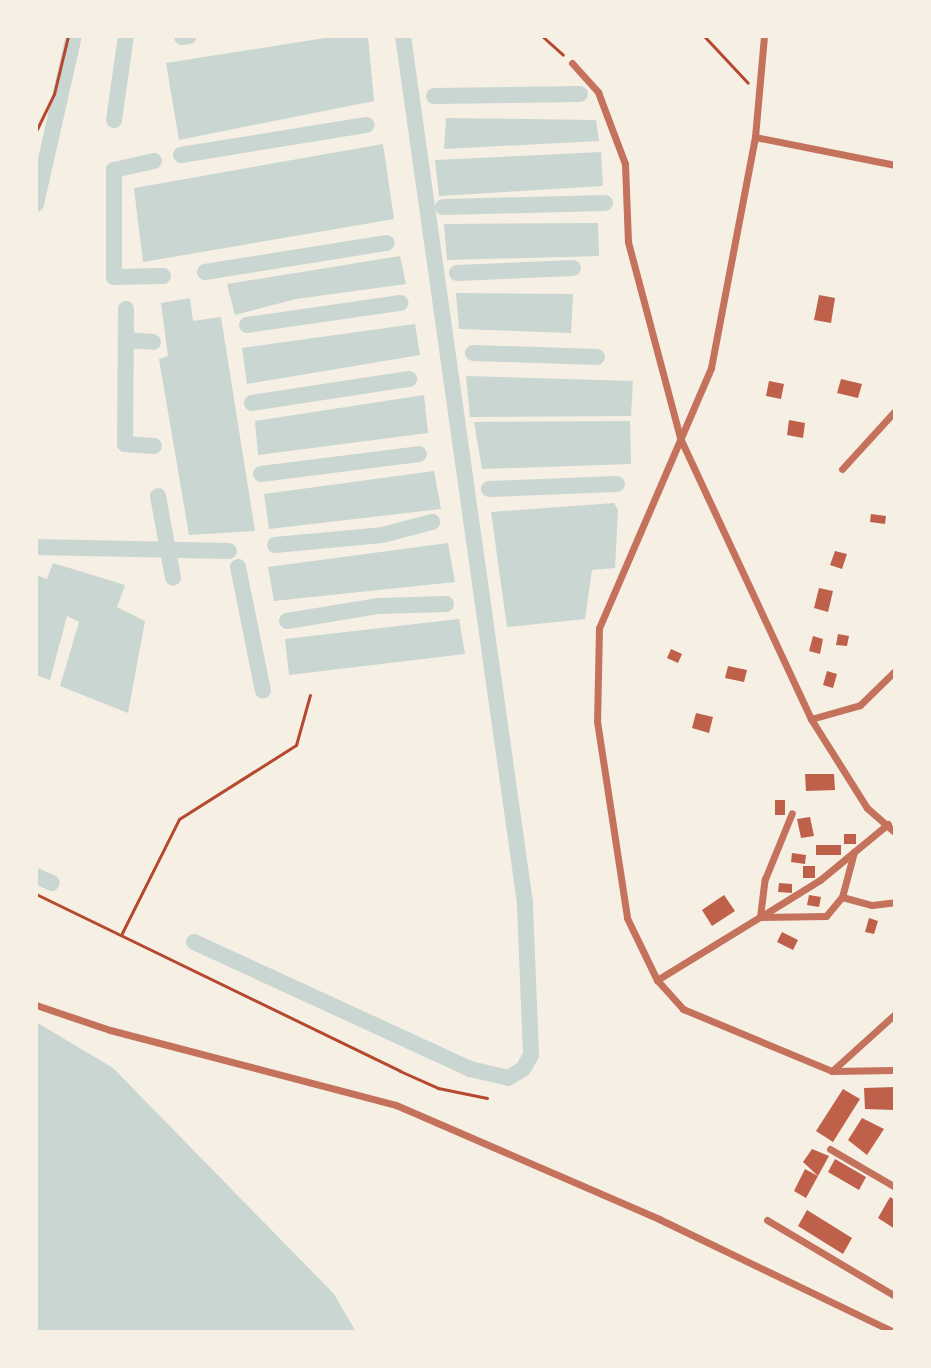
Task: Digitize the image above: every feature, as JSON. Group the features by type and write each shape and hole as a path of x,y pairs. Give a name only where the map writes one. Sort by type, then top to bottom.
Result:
{"street":[{"path":"764,36 755,137 711,368 599,628 597,721 627,918 657,980 683,1009 832,1071 895,1070"},
{"path":"572,63 598,92 625,164 628,242 680,438 811,719 867,808 895,832"},
{"path":"755,137 895,165"},
{"path":"842,469 894,416"},
{"path":"811,719 860,705 895,671"},
{"path":"760,917 765,879 792,813"},
{"path":"657,980 760,917 854,852 888,824"},
{"path":"760,917 826,916 842,897 854,852"},
{"path":"842,897 872,905 895,902"},
{"path":"36,1005 110,1030 396,1105 659,1219 894,1332"},
{"path":"832,1071 895,1014"},
{"path":"830,1149 895,1187"},
{"path":"767,1220 895,1296"}],"path":[{"path":"36,131 54,94 68,36"},
{"path":"542,36 572,63"},
{"path":"704,36 759,94"},
{"path":"122,933 179,819 296,745 310,695"},
{"path":"36,894 438,1088 487,1098"}],"shaded area":[{"path":"338,36 368,36 374,101 179,140 166,63"},
{"path":"446,118 596,120 599,141 444,149"},
{"path":"383,144 394,219 143,262 134,188"},
{"path":"601,152 603,186 439,196 435,160"},
{"path":"598,223 599,256 447,260 444,224"},
{"path":"400,256 406,284 296,299 235,315 227,284"},
{"path":"456,293 573,294 571,333 459,329"},
{"path":"190,298 193,321 221,317 255,531 189,535 159,359 168,356 161,303"},
{"path":"415,324 420,355 247,384 242,348"},
{"path":"466,376 633,381 631,416 470,417"},
{"path":"424,395 428,433 258,455 255,421"},
{"path":"630,421 631,464 482,469 474,422"},
{"path":"434,471 441,509 269,529 264,494"},
{"path":"614,503 618,510 615,568 592,570 585,619 507,627 491,512"},
{"path":"448,543 455,582 274,601 268,567"},
{"path":"53,563 125,585 117,607 145,621 128,713 60,686 79,622 67,616 50,680 36,675 36,575 47,579"},
{"path":"459,619 465,654 289,675 285,639"},
{"path":"36,1022 113,1068 334,1294 356,1332 36,1332"}],"building":[{"path":"819,295 835,298 831,323 814,320"},
{"path":"841,379 862,384 858,398 837,393"},
{"path":"769,381 784,384 781,399 766,396"},
{"path":"789,420 805,423 803,438 787,435"},
{"path":"871,514 886,516 885,524 870,522"},
{"path":"835,551 847,554 842,569 830,565"},
{"path":"819,588 833,591 828,612 814,608"},
{"path":"838,634 849,636 847,646 836,645"},
{"path":"813,636 823,639 820,654 809,651"},
{"path":"671,649 682,654 678,663 667,658"},
{"path":"728,666 747,670 744,682 725,678"},
{"path":"827,671 837,674 833,688 823,685"},
{"path":"696,713 713,717 709,733 692,728"},
{"path":"805,774 834,774 835,790 806,791"},
{"path":"775,800 785,800 785,815 775,815"},
{"path":"810,817 814,836 801,838 797,819"},
{"path":"844,834 856,834 856,844 844,844"},
{"path":"816,845 841,845 841,855 816,855"},
{"path":"792,853 806,855 805,864 791,862"},
{"path":"803,866 815,866 815,878 803,878"},
{"path":"779,883 792,884 792,893 778,892"},
{"path":"724,895 735,911 712,926 702,910"},
{"path":"809,895 821,897 819,907 807,905"},
{"path":"869,918 878,921 874,934 865,932"},
{"path":"782,932 798,940 793,950 777,942"},
{"path":"895,1087 895,1110 865,1109 864,1088"},
{"path":"843,1089 860,1099 833,1142 816,1131"},
{"path":"862,1118 884,1129 867,1155 848,1140"},
{"path":"812,1149 829,1156 818,1176 803,1162"},
{"path":"835,1159 866,1177 859,1190 828,1172"},
{"path":"805,1169 818,1176 806,1198 794,1191"},
{"path":"890,1197 895,1200 895,1229 878,1218"},
{"path":"807,1210 852,1238 843,1254 798,1226"}],"waterway":[{"path":"36,204 74,36"},
{"path":"114,120 126,36"},
{"path":"182,37 189,36"},
{"path":"194,942 470,1069 508,1078 523,1069 531,1055 525,903 403,36"},
{"path":"434,96 580,94"},
{"path":"181,155 367,125"},
{"path":"154,161 114,170 114,277 163,276"},
{"path":"443,207 605,203"},
{"path":"205,272 387,243"},
{"path":"457,273 573,268"},
{"path":"247,325 400,303"},
{"path":"126,309 125,444 154,446"},
{"path":"126,340 153,342"},
{"path":"473,353 597,357"},
{"path":"252,403 409,379"},
{"path":"261,474 419,454"},
{"path":"489,489 617,484"},
{"path":"158,496 173,578"},
{"path":"275,545 382,535 432,522"},
{"path":"36,547 229,551"},
{"path":"238,567 263,691"},
{"path":"287,621 379,606 446,604"},
{"path":"36,876 52,883"}]}
